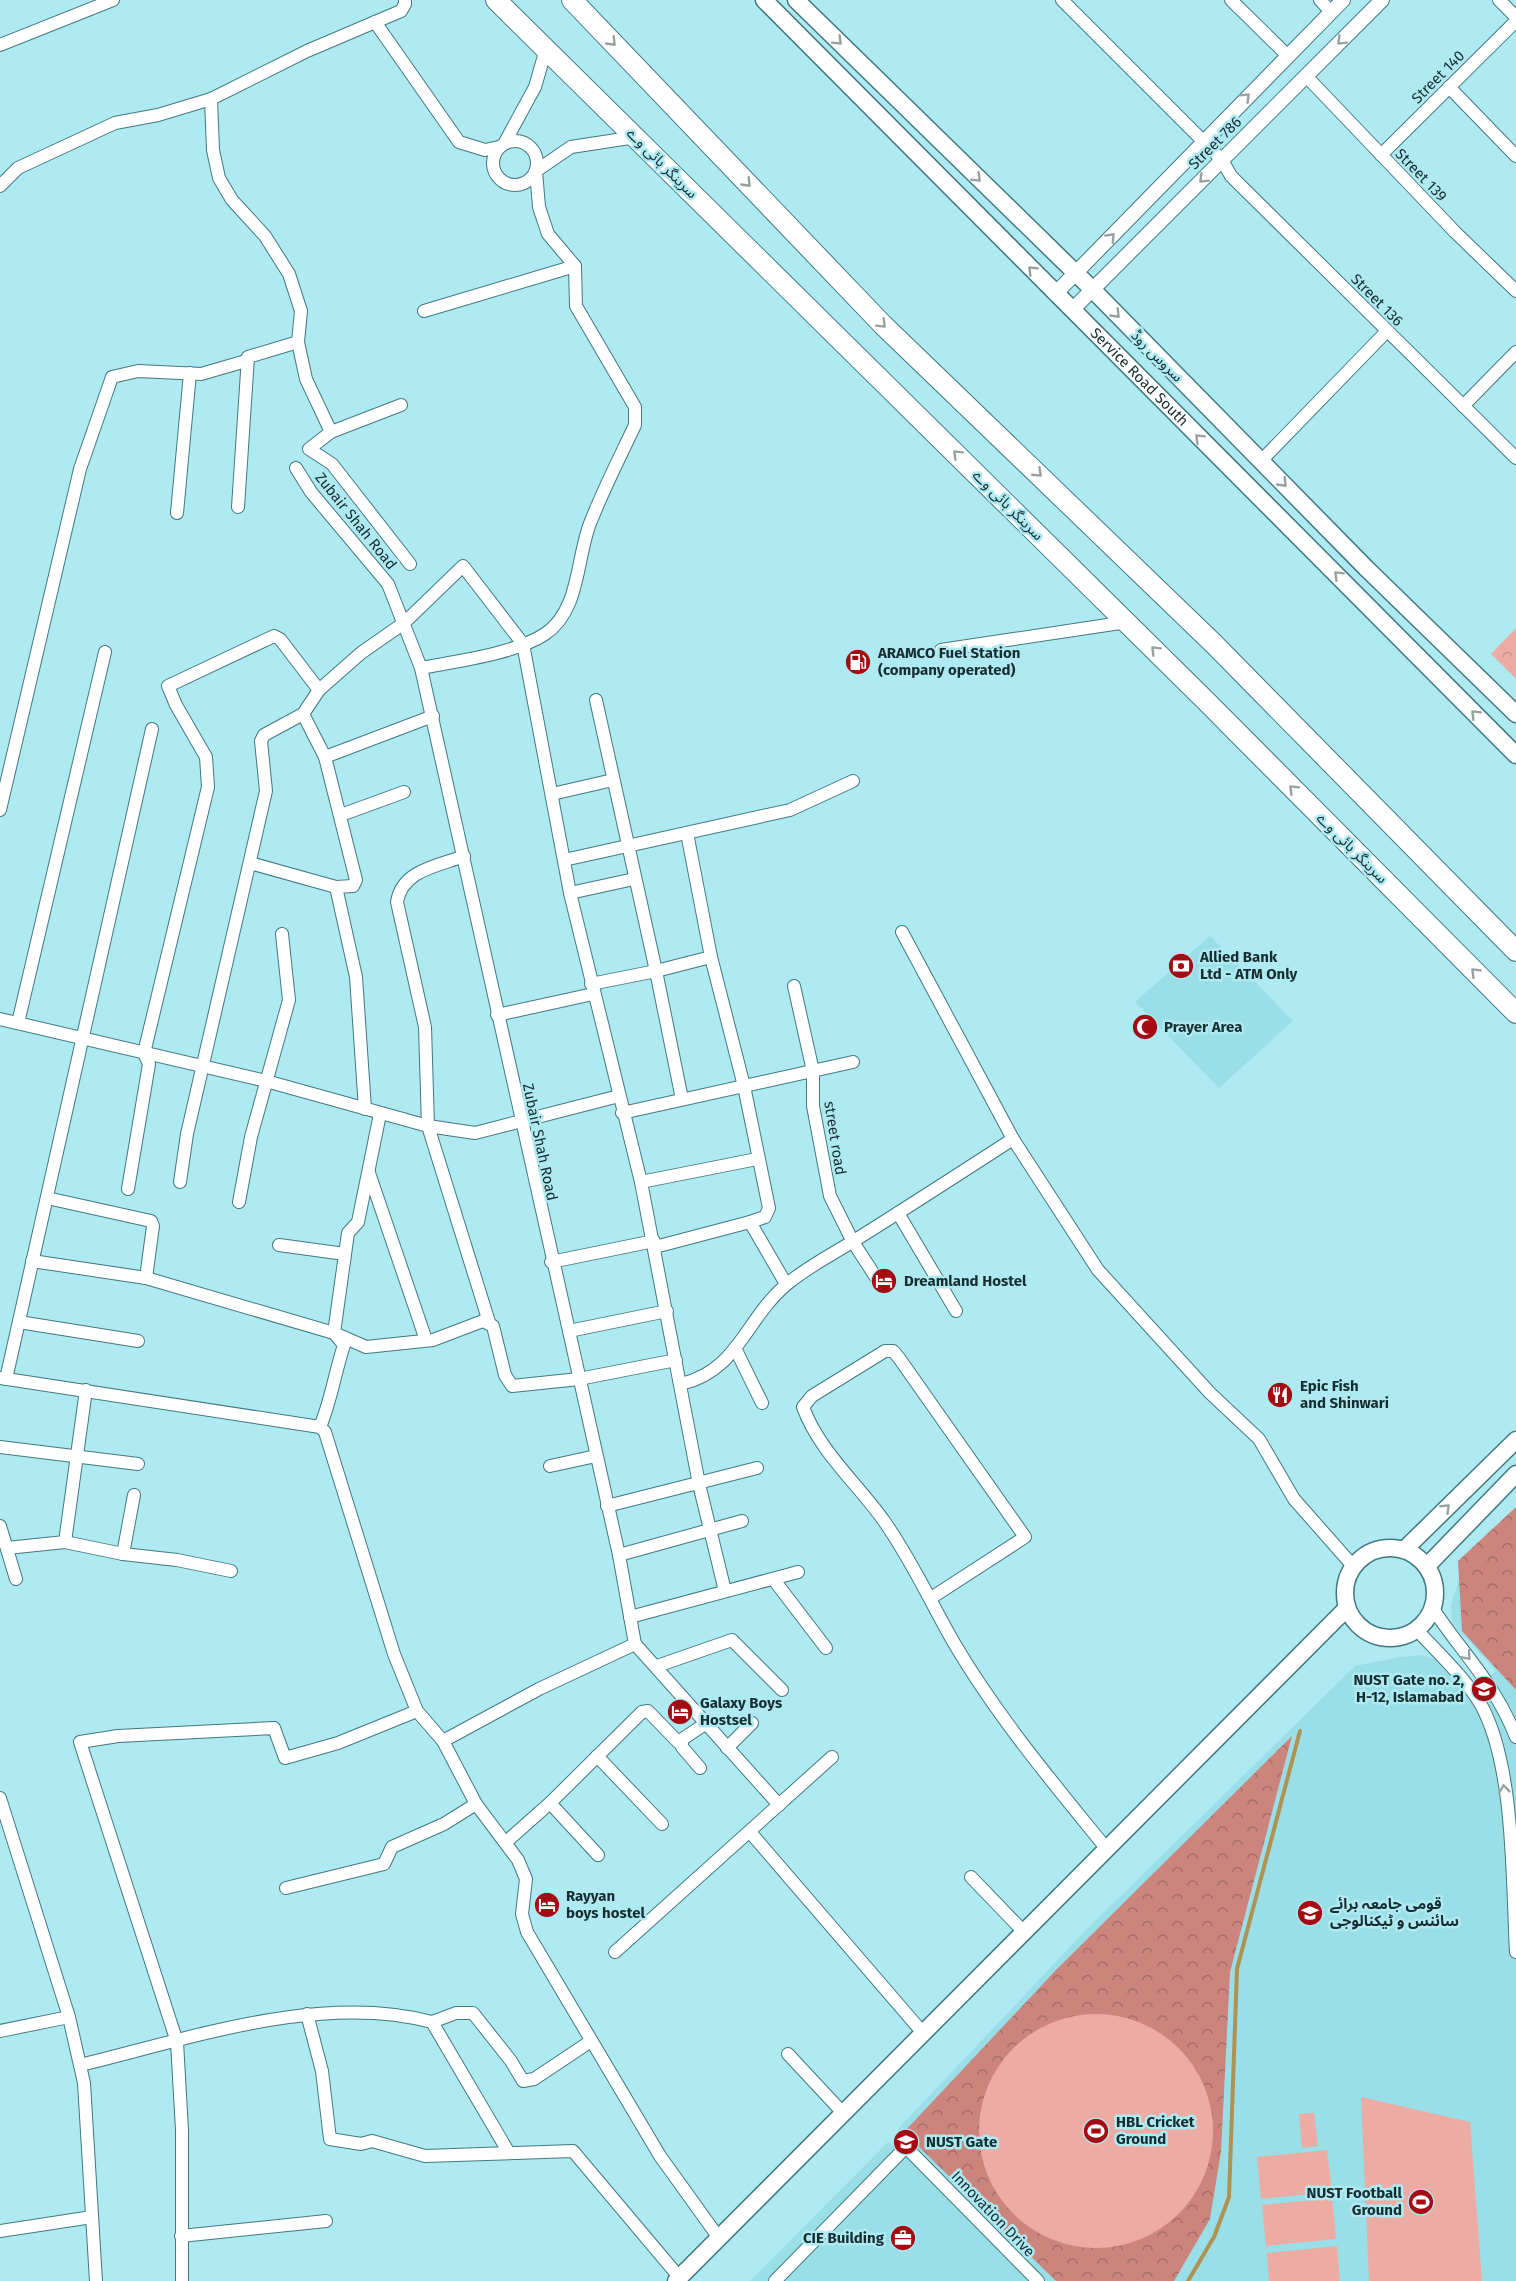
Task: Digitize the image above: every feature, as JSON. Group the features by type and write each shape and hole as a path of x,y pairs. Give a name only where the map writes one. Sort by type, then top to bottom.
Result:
{"highway":[{"name":"سرینگر ہائی وے","path":"496,0 1127,622 1516,1013"},
{"path":"572,0 883,325 1205,635 1516,951"}],"main road":[{"name":"Service Road South","path":"764,0 1516,755"},
{"name":"سروس روڈ","path":"796,0 1076,274 1366,568 1516,714"},
{"path":"1405,1549 1516,1440"},
{"path":"1427,1566 1516,1474"},
{"path":"1390,1547 1405,1549 1427,1566 1434,1579 1436,1594 1433,1609 1417,1630 1396,1638 1374,1636 1354,1621 1347,1608 1345,1594 1347,1580 1353,1566 1363,1556 1376,1550 1390,1547"},
{"path":"678,2279 1347,1608"}],"street":[{"path":"0,45 113,0"},
{"path":"0,186 18,168 115,123 211,99 308,51 401,11 405,0"},
{"name":"Street 136","path":"1062,0 1222,160 1231,176 1516,458"},
{"path":"1231,0 1287,55"},
{"path":"1320,0 1331,12"},
{"name":"Street 786","path":"1055,294 1202,141 1343,0"},
{"name":"Street 786","path":"1072,310 1382,0"},
{"path":"1498,0 1516,19"},
{"name":"Street 140","path":"1381,155 1516,19"},
{"path":"375,22 459,142 485,150 514,141 525,143 533,150 537,160 539,207 548,234 575,266 576,306 636,407 635,424 589,524 570,601 561,619 546,633 523,644 421,668"},
{"path":"546,49 535,87 494,156 493,165 496,175 503,182 512,185 522,184 536,171 572,147 636,137"},
{"name":"Street 139","path":"1306,76 1516,291"},
{"path":"1449,87 1516,156"},
{"path":"211,99 213,150 219,178 232,200 265,236 290,274 301,311 298,342 306,379 331,432"},
{"path":"424,311 575,266"},
{"path":"1261,460 1387,331"},
{"path":"238,507 246,361 250,355 298,342"},
{"path":"1463,406 1516,352"},
{"path":"0,810 80,469 111,377 138,371 201,374 246,361"},
{"path":"177,513 190,373"},
{"path":"401,405 331,432 309,449 332,464 410,564"},
{"name":"Zubair Shah Road","path":"296,468 311,492 388,584 421,668 464,856 551,1262 569,1331 619,1555 635,1644"},
{"path":"180,1182 187,1134 266,791 261,741 264,735 303,714 319,690 361,653 404,623 463,566 523,644 570,893 655,1244 699,1484 724,1591"},
{"path":"942,650 1127,622"},
{"path":"128,1189 149,1064 144,1053 208,787 206,757 176,705 168,686 274,636 280,639 319,690"},
{"path":"18,1023 105,652"},
{"path":"596,700 682,1099"},
{"path":"250,862 336,887 353,886 356,880 325,757 303,714"},
{"path":"325,757 433,716"},
{"path":"152,729 19,1322 3,1378 320,1427 325,1432 394,1654 417,1711 443,1741 476,1804 506,1842 526,1879 522,1914 528,1932 660,2156 719,2238"},
{"path":"552,794 613,780"},
{"path":"564,860 790,810 853,781"},
{"path":"341,815 404,792"},
{"path":"551,1262 655,1244 750,1222 765,1217 769,1208 744,1086 711,957 687,833"},
{"path":"464,856 406,880 399,889 397,902 425,1027 428,1126 489,1322 493,1326 505,1375 512,1386 579,1379 676,1360"},
{"path":"570,893 634,879"},
{"path":"336,887 356,977 365,1108"},
{"path":"902,932 1013,1139 1098,1270 1210,1393 1258,1439 1294,1499 1353,1566"},
{"path":"239,1202 251,1137 289,1000 282,933"},
{"path":"497,1016 711,957"},
{"name":"street road","path":"794,986 813,1071 813,1106 830,1197 853,1242 879,1282"},
{"path":"0,1019 266,1081 428,1126 475,1133 619,1096"},
{"path":"622,1113 853,1062"},
{"path":"320,1427 328,1407 334,1375 344,1345 334,1333 348,1233 358,1222 380,1114"},
{"path":"681,1384 704,1378 722,1365 768,1302 786,1284 821,1259 853,1242 1013,1139"},
{"path":"641,1182 757,1158"},
{"path":"369,1172 426,1340"},
{"path":"47,1198 151,1221 153,1226 146,1278"},
{"path":"898,1213 956,1311"},
{"path":"750,1222 786,1284"},
{"path":"279,1245 345,1254"},
{"path":"32,1261 146,1278 334,1333 366,1347 426,1340 483,1321 489,1322"},
{"path":"569,1331 667,1311"},
{"path":"19,1322 138,1341"},
{"path":"735,1348 762,1402"},
{"path":"931,1598 1025,1537 899,1358 893,1351 885,1351 812,1396 802,1407 811,1429 885,1522 931,1598 954,1643 993,1702 1106,1848"},
{"path":"65,1542 86,1390"},
{"path":"0,1447 138,1464"},
{"path":"550,1466 597,1456"},
{"path":"607,1506 757,1468"},
{"path":"123,1554 134,1495"},
{"path":"619,1555 742,1521"},
{"path":"0,1526 16,1579"},
{"path":"7,1548 65,1542 123,1554 177,1560 231,1571"},
{"path":"630,1617 798,1572"},
{"path":"774,1580 826,1648"},
{"path":"1433,1609 1455,1642 1501,1701 1516,1737"},
{"path":"1417,1630 1478,1700 1496,1742 1505,1791 1516,1952"},
{"path":"657,1666 732,1640 782,1690"},
{"path":"443,1741 539,1689 635,1644 657,1666 705,1724 778,1805"},
{"path":"182,2281 182,2130 177,2042 80,1742 118,1736 274,1728 285,1758 338,1743 417,1711"},
{"path":"506,1842 550,1803 642,1712 648,1711 673,1740 682,1741 705,1724"},
{"path":"727,1748 752,1723"},
{"path":"682,1741 682,1747 700,1768"},
{"path":"597,1756 662,1824"},
{"path":"615,1952 832,1757"},
{"path":"0,1798 69,2017 84,2083 96,2281"},
{"path":"550,1803 598,1855"},
{"path":"286,1888 384,1864 392,1847 444,1824 476,1804"},
{"path":"750,1832 923,2033"},
{"path":"971,1877 1024,1932"},
{"path":"80,2066 177,2042 325,2012 401,2014 432,2022 456,2013 473,2013 512,2061 523,2081 534,2079 591,2041"},
{"path":"307,2014 322,2072 330,2139 361,2144 372,2141 425,2156 573,2151 678,2279"},
{"path":"0,2031 69,2017"},
{"path":"432,2022 509,2153"},
{"path":"788,2054 843,2114"},
{"name":"Innovation Drive","path":"775,2281 904,2145 1038,2281"},
{"path":"0,2231 92,2217"},
{"path":"182,2236 326,2221"}],"shaded area":[{"path":"1210,936 1293,1021 1219,1088 1135,1002"},
{"name":"قومی جامعہ برائے سائنس و ٹیکنالوجی","path":"1516,1518 1516,2281 750,2281 888,2142 893,2145 900,2139 898,2129 1084,1932 1355,1666 1420,1655 1435,1659 1468,1697 1496,1671 1452,1621 1451,1605 1460,1576"}],"green space":[{"path":"1516,628 1516,679 1491,654"},
{"path":"1516,1507 1516,1690 1462,1631 1458,1561"},
{"path":"1292,1736 1230,1972 1221,2152 1210,2219 1174,2281 1056,2281 904,2132 1056,1970"},
{"name":"HBL Cricket Ground","path":"1085,2014 1107,2014 1141,2023 1161,2034 1179,2048 1193,2066 1204,2086 1211,2108 1213,2131 1211,2154 1204,2176 1193,2196 1179,2214 1151,2234 1130,2243 1107,2248 1085,2248 1062,2243 1041,2234 1022,2222 1005,2205 984,2165 979,2142 979,2120 984,2097 993,2076 1005,2057 1022,2040 1062,2019"},
{"name":"NUST Football Ground","path":"1361,2097 1470,2122 1482,2281 1369,2281"},
{"path":"1314,2113 1318,2146 1302,2148 1299,2114"},
{"path":"1327,2150 1332,2192 1261,2199 1257,2157"},
{"path":"1332,2198 1336,2239 1266,2246 1262,2205"},
{"path":"1337,2246 1340,2281 1269,2281 1267,2253"}],"waterway":[{"path":"1188,2281 1214,2237 1229,2197 1237,1969 1300,1731"}],"place":[{"name":"ARAMCO Fuel Station (company operated)","path":"858,662"},
{"name":"Allied Bank Ltd - ATM Only","path":"1181,966"},
{"name":"Prayer Area","path":"1145,1027"},
{"name":"Dreamland Hostel","path":"884,1281"},
{"name":"Epic Fish and Shinwari","path":"1280,1395"},
{"name":"NUST Gate no. 2, H-12, Islamabad","path":"1484,1689"},
{"name":"Galaxy Boys Hostsel","path":"680,1712"},
{"name":"Rayyan boys hostel","path":"547,1905"},
{"name":"قومی جامعہ برائے سائنس و ٹیکنالوجی","path":"1310,1913"},
{"name":"HBL Cricket Ground","path":"1096,2131"},
{"name":"NUST Gate","path":"906,2142"},
{"name":"NUST Football Ground","path":"1421,2202"},
{"name":"CIE Building","path":"903,2238"}]}
